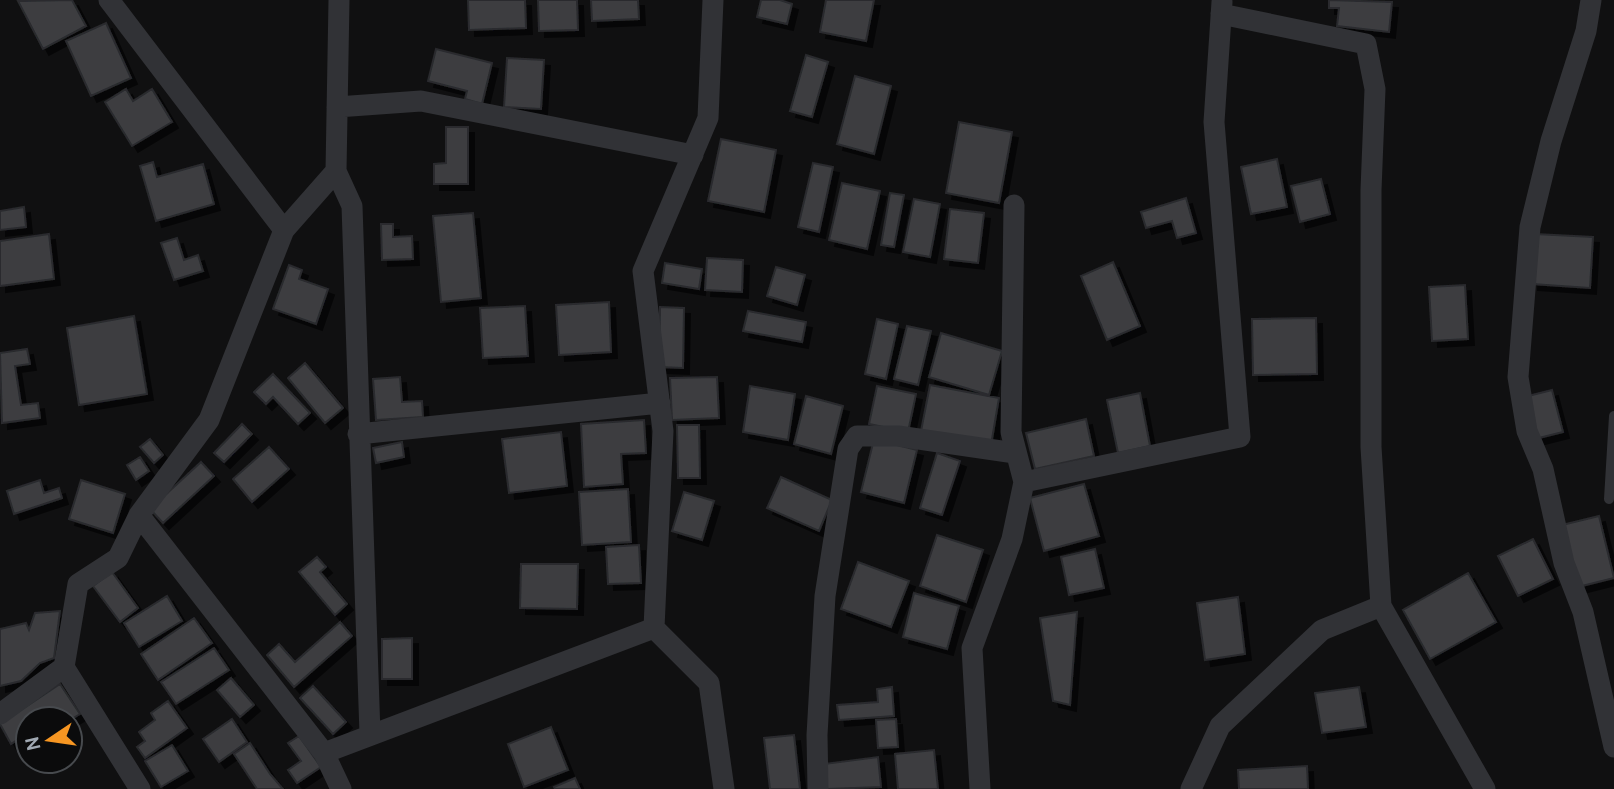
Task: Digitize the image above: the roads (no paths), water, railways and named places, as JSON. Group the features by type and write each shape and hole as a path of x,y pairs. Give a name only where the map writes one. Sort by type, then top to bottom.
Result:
{"street":[{"path":"109,0 284,230"},
{"path":"339,0 336,171 352,206 370,734"},
{"path":"713,0 708,118 643,271 663,431 654,628 709,683 724,789"},
{"path":"1591,0 1586,31 1551,141 1530,226 1518,377 1527,431 1543,469 1564,564 1583,612 1614,747"},
{"path":"1024,482 1240,437 1214,122 1222,7 1366,44 1375,89 1371,190 1371,447 1381,606 1485,789"},
{"path":"337,107 421,101 693,155"},
{"path":"140,789 64,667 78,584 118,558 139,515 209,420 284,230 336,171"},
{"path":"980,789 972,648 1012,539 1024,482 1011,432 1014,205"},
{"path":"358,434 660,403"},
{"path":"818,789 817,735 825,596 848,449 858,436 898,436 1015,453"},
{"path":"139,515 324,753 341,789"},
{"path":"1191,789 1220,726 1322,630 1381,606"},
{"path":"324,753 654,628"},
{"path":"0,714 64,667"}],"lane":[{"path":"1609,499 1614,416"}]}
